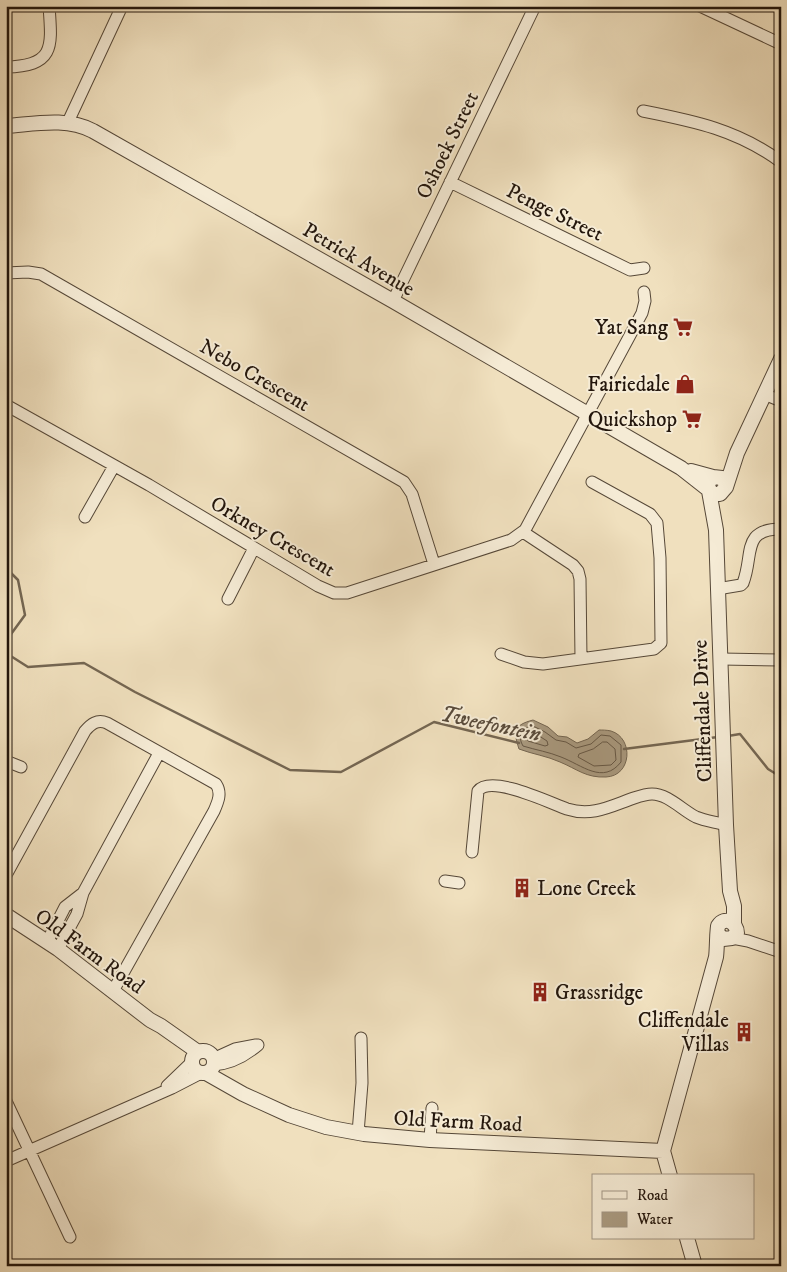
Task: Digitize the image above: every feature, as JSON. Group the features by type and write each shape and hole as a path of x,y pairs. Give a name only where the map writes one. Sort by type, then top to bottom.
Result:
{"street":[{"path":"6,67 32,64 44,56 51,41 49,6"},
{"path":"68,122 122,6"},
{"name":"Oshoek Street","path":"393,301 535,6"},
{"path":"700,6 781,44"},
{"path":"642,111 716,127 755,145 781,162"},
{"name":"Petrick Avenue","path":"6,126 68,122 85,127 393,301 681,468 716,486"},
{"name":"Penge Street","path":"450,182 630,270 644,268"},
{"name":"Nebo Crescent","path":"6,273 28,272 41,274 404,482 412,494 434,564"},
{"path":"581,659 580,579 578,571 573,565 523,532 537,510 642,313 645,301 644,292"},
{"name":"Cliffendale Drive","path":"729,931 734,906 730,891 726,825 716,486 737,453 781,359"},
{"path":"764,394 781,401"},
{"name":"Orkney Crescent","path":"6,405 318,586 338,594 347,593 511,540 523,532"},
{"path":"85,517 114,466"},
{"path":"502,654 534,664 658,647 662,639 657,523 650,514 592,482"},
{"path":"718,589 743,583 756,534 764,530 781,529"},
{"path":"228,599 254,548"},
{"path":"721,659 781,660"},
{"path":"6,875 85,731 92,724 100,721 107,723 211,780 218,788 220,796 214,811 113,991"},
{"path":"52,946 78,914 82,893 159,753"},
{"path":"6,761 20,767"},
{"path":"472,852 477,794 481,787 495,785 538,797 569,809 590,812 602,810 639,796 652,794 666,798 700,818 726,825"},
{"path":"445,881 459,883"},
{"name":"Old Farm Road","path":"6,915 52,946 150,1020 166,1029 203,1064 243,1094 306,1121 358,1133 430,1140 663,1151"},
{"path":"669,1174 663,1151 716,957 729,931 777,950"},
{"path":"358,1133 362,1083 361,1038"},
{"path":"6,1161 160,1092 203,1064"},
{"path":"6,1101 70,1237"},
{"path":"430,1140 432,1108"},
{"path":"688,1240 695,1266"}],"water":[{"path":"533,720 548,727 558,736 567,737 577,743 588,739 599,730 611,731 624,741 627,756 625,764 615,775 599,777 555,760 519,749 516,738 517,730 522,724"}],"waterway":[{"name":"Tweefontein","path":"6,568 18,580 25,615 6,641"},
{"name":"Tweefontein","path":"6,653 28,667 84,663 135,692 290,770 341,772 434,722 519,743"},
{"name":"Tweefontein","path":"728,736 740,734 768,769 781,777"},
{"name":"Tweefontein","path":"624,749 718,737"}],"place":[{"name":"Yat Sang","path":"683,327"},
{"name":"Fairiedale","path":"685,384"},
{"name":"Quickshop","path":"692,419"},
{"name":"Lone Creek","path":"522,888"},
{"name":"Grassridge","path":"540,992"},
{"name":"Cliffendale Villas","path":"744,1032"}]}
